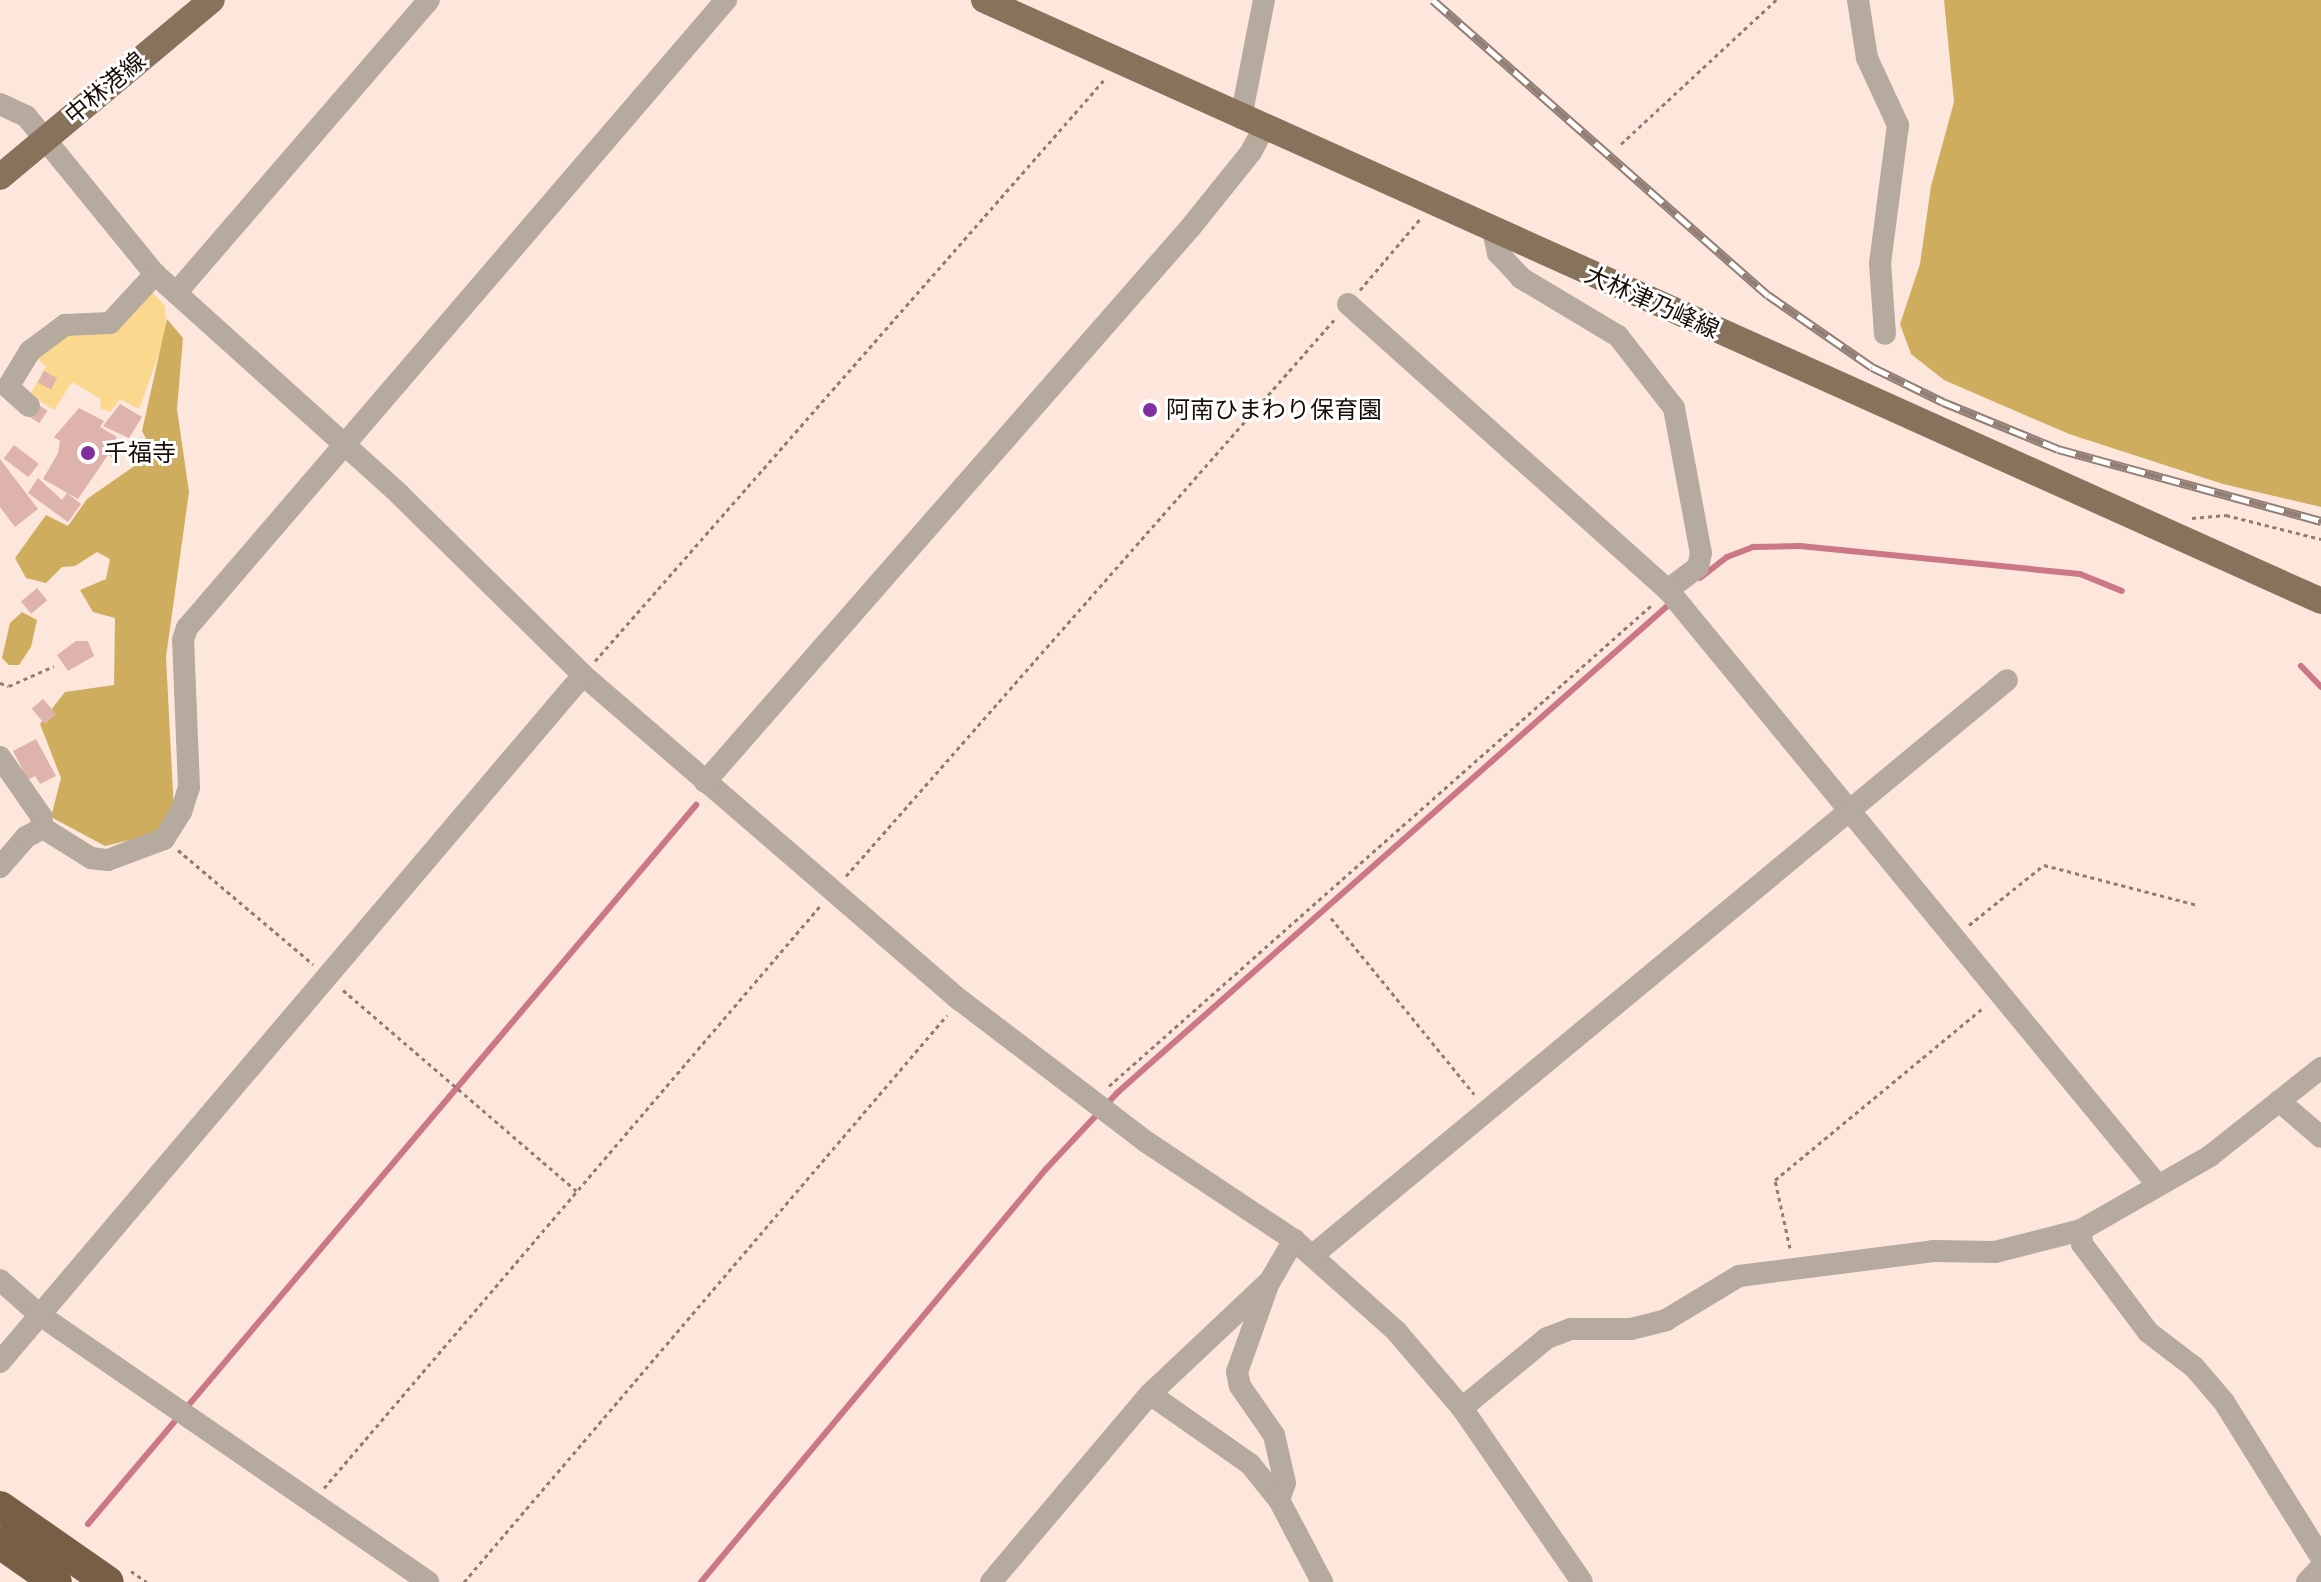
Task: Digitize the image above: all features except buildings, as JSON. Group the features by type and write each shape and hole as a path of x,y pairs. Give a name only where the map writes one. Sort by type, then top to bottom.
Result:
{"highway":[{"path":"0,1507 108,1582"},
{"path":"0,1543 56,1582"}],"main road":[{"name":"大林津乃峰線","path":"984,0 2321,601"},
{"name":"中林港線","path":"0,177 201,3"}],"street":[{"path":"176,293 429,0"},
{"path":"0,757 41,816 43,828 91,858 108,860 164,839 181,812 189,788 187,628 726,0"},
{"path":"705,782 1190,228 1251,152 1264,0"},
{"path":"1858,0 1867,58 1898,125 1880,263 1885,334"},
{"path":"0,104 26,116 155,274 343,443 583,675 831,893 960,1000 1091,1102 1294,1240 1396,1331 1462,1408 1582,1582"},
{"path":"1493,230 1498,253 1521,278 1618,336 1674,408 1701,553 1698,567 1673,595"},
{"path":"29,406 4,388 46,334 65,325 110,323 155,274"},
{"path":"1348,304 1673,595 1957,935 2156,1183"},
{"path":"0,1362 583,675"},
{"path":"1313,1255 2007,680"},
{"path":"0,867 26,837 43,828"},
{"path":"1462,1408 1547,1338 1571,1329 1631,1329 1666,1320 1739,1276 1933,1251 1995,1252 2081,1230 2156,1183 2210,1156 2321,1068"},
{"path":"2279,1101 2321,1137"},
{"path":"2081,1230 2082,1244 2148,1332 2194,1367 2224,1402 2321,1557"},
{"path":"1279,1500 1285,1483 1274,1435 1240,1386 1237,1372 1270,1281 1294,1240"},
{"path":"0,1280 40,1315 314,1500 428,1582"},
{"path":"991,1582 1150,1394 1270,1281"},
{"path":"1150,1394 1250,1464 1279,1500 1322,1582"},
{"path":"2307,1582 2321,1567"}],"path":[{"path":"1621,144 1776,0"},
{"path":"583,675 1117,60"},
{"path":"314,1500 831,893 1348,304 1430,202"},
{"path":"2190,518 2226,515 2321,539"},
{"path":"1091,1102 1673,595"},
{"path":"0,683 9,686 54,666"},
{"path":"164,839 577,1191"},
{"path":"1957,935 2044,865 2198,905"},
{"path":"1331,918 1487,1109"},
{"path":"1790,1269 1775,1180 2002,992"},
{"path":"464,1582 960,1000"}],"shaded area":[{"path":"1944,0 2321,0 2321,507 2223,484 2069,434 1944,380 1911,354 1900,324 1920,264 1931,186 1954,102"},
{"path":"152,292 165,306 166,334 139,409 120,399 110,412 100,408 101,399 72,382 54,410 30,395 46,366 36,358 49,343"},
{"path":"167,319 183,338 177,409 189,492 166,657 174,812 155,834 105,846 51,817 61,778 40,724 65,692 114,685 115,618 93,612 80,590 106,579 110,559 97,552 75,566 62,567 46,583 26,578 15,558 46,515 68,526 87,499 146,458 151,448 142,431"},
{"path":"22,612 37,620 31,647 19,665 9,665 2,658 10,623"}],"waterway":[{"path":"1700,578 1727,557 1753,547 1800,546 2080,574 2122,591"},
{"path":"701,1582 1046,1169 1118,1092 1673,601"},
{"path":"2301,666 2321,687"},
{"path":"88,1524 696,805"}],"railway":[{"path":"1433,0 1768,295 1872,367 1943,402 2058,449 2321,521"}],"place":[{"name":"阿南ひまわり保育園","path":"1150,410"},
{"name":"千福寺","path":"88,453"}]}
